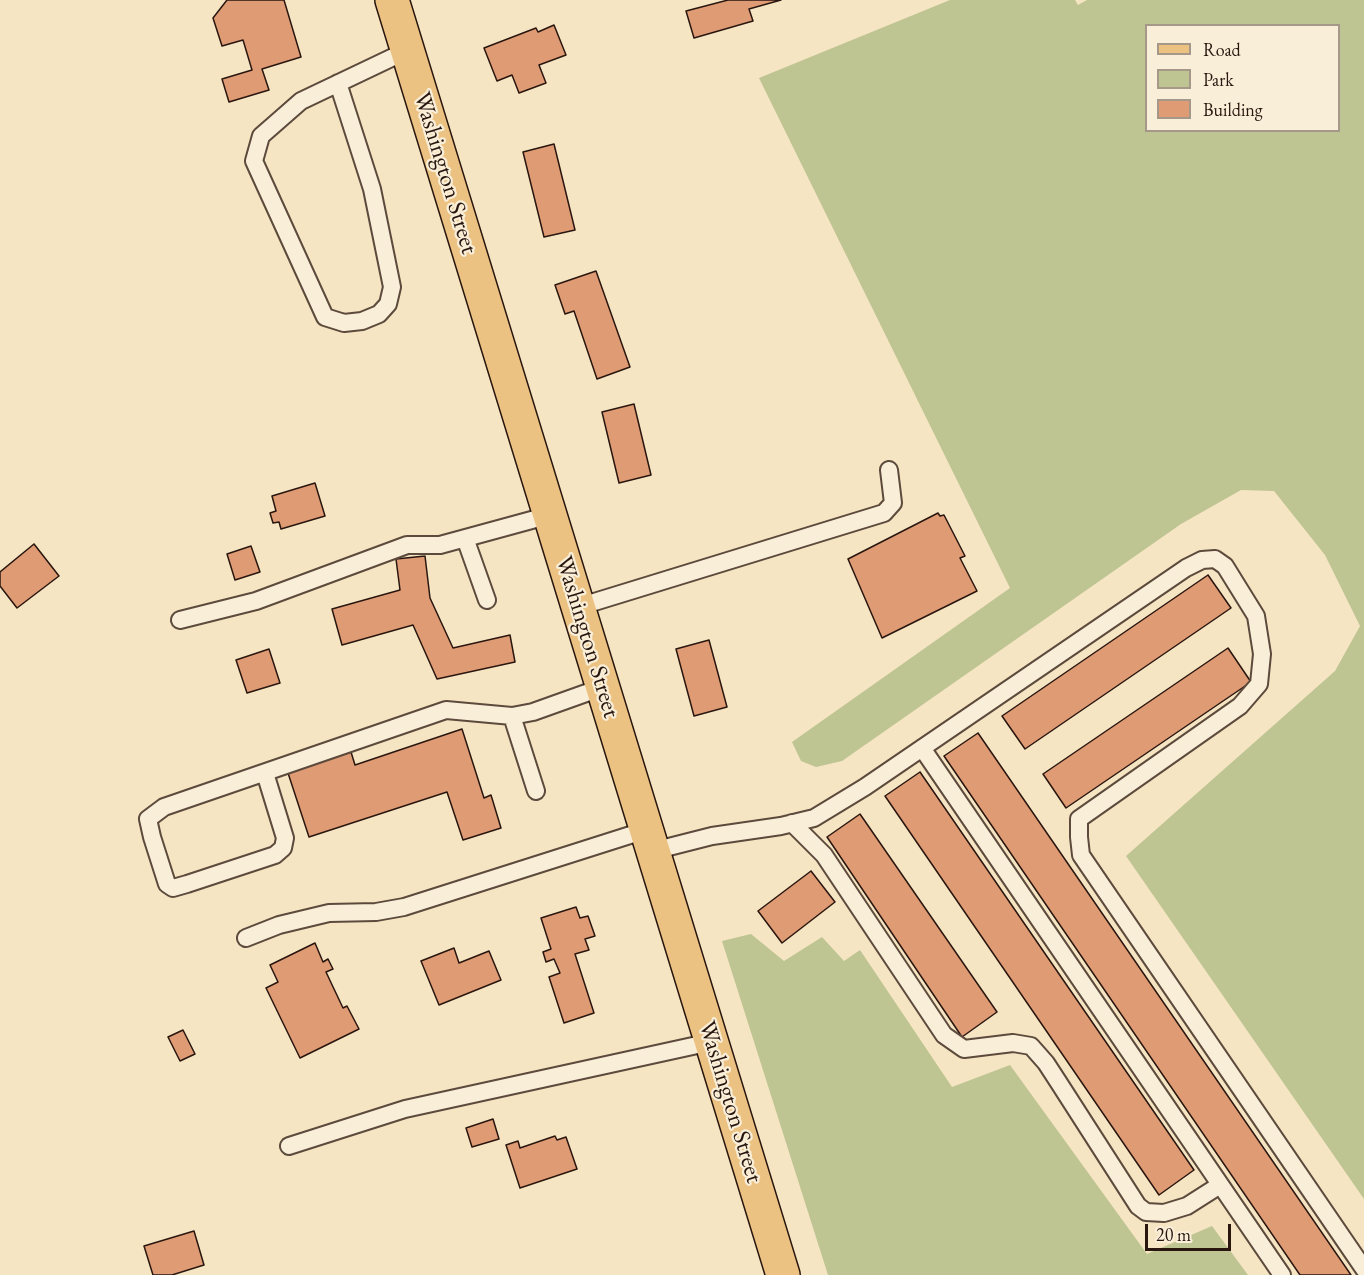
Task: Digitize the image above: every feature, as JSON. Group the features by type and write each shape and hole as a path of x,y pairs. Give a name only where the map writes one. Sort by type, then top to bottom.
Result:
{"main road":[{"name":"Washington Street","path":"392,0 783,1275"}],"lane":[{"path":"338,83 372,189 392,287 388,304 379,314 363,321 345,323 326,317 254,161 261,136 301,101 338,83 408,50"},
{"path":"578,607 884,513 893,503 889,470"},
{"path":"180,620 256,601 407,545 440,545 550,515"},
{"path":"465,538 487,600"},
{"path":"246,938 279,925 329,913 376,912 404,907 650,840 712,836 814,818 864,787 1186,568 1202,560 1215,560 1225,566 1256,616 1262,654 1259,684 1240,706 1079,819 1082,855 1364,1269"},
{"path":"265,773 285,838 284,848 275,855 187,884 173,888 167,884 148,819 164,807 446,710 512,716 533,712 603,687"},
{"path":"512,716 536,791"},
{"path":"922,748 1282,1275"},
{"path":"792,823 824,855 944,1035 964,1049 990,1044 1013,1043 1031,1046 1046,1063 1138,1206 1146,1212 1164,1213 1187,1206 1220,1185"},
{"path":"290,1146 405,1109 711,1042"}],"green space":[{"path":"950,0 1075,0 1078,5 1087,0 1364,0 1364,1199 1126,856 1335,671 1360,626 1325,555 1274,491 1241,490 1181,524 842,761 816,767 801,761 792,742 1010,588 759,78"},
{"path":"751,934 784,961 822,937 844,961 860,950 952,1087 1010,1065 1147,1254 1212,1226 1248,1275 828,1275 722,941"}],"building":[{"path":"227,0 284,0 301,57 262,69 269,90 229,102 222,79 252,70 243,40 222,46 213,18"},
{"path":"728,0 781,0 749,9 753,21 694,38 686,11"},
{"path":"554,25 566,55 539,65 546,83 519,93 512,75 497,81 484,48 536,28 538,32"},
{"path":"554,144 575,230 544,237 523,152"},
{"path":"596,271 630,367 597,379 574,311 565,314 555,285"},
{"path":"634,404 651,475 619,483 602,412"},
{"path":"315,483 325,516 281,529 279,522 273,523 270,513 276,511 272,496"},
{"path":"938,513 940,516 944,515 965,556 960,558 977,591 882,638 848,559"},
{"path":"34,544 59,576 17,608 0,586 0,572"},
{"path":"251,546 260,572 235,580 227,554"},
{"path":"425,556 430,598 453,648 510,635 515,662 437,679 413,625 342,645 332,609 400,590 396,559"},
{"path":"1208,575 1231,608 1025,749 1002,716"},
{"path":"709,640 727,707 694,716 676,649"},
{"path":"1228,648 1251,682 1066,808 1043,774"},
{"path":"269,649 280,683 247,693 236,660"},
{"path":"462,729 484,798 491,795 501,828 463,840 447,792 309,837 288,773 351,752 355,765"},
{"path":"978,733 1351,1275 1300,1275 944,756"},
{"path":"920,772 1194,1170 1159,1195 885,796"},
{"path":"860,814 997,1012 962,1037 827,837"},
{"path":"811,871 835,902 782,943 758,911"},
{"path":"576,907 580,918 588,916 595,936 585,939 589,950 575,954 594,1013 564,1023 549,977 560,973 554,959 546,962 543,952 551,949 541,918"},
{"path":"315,943 323,962 328,959 333,969 326,972 343,1008 347,1006 359,1029 300,1058 266,988 278,982 270,965"},
{"path":"454,948 459,963 489,951 501,980 439,1005 421,961"},
{"path":"183,1030 195,1054 180,1061 168,1037"},
{"path":"493,1119 499,1139 472,1147 466,1128"},
{"path":"555,1136 557,1140 566,1137 577,1169 520,1188 506,1145 518,1141 520,1148"},
{"path":"194,1231 204,1265 172,1275 153,1275 144,1246"}]}
